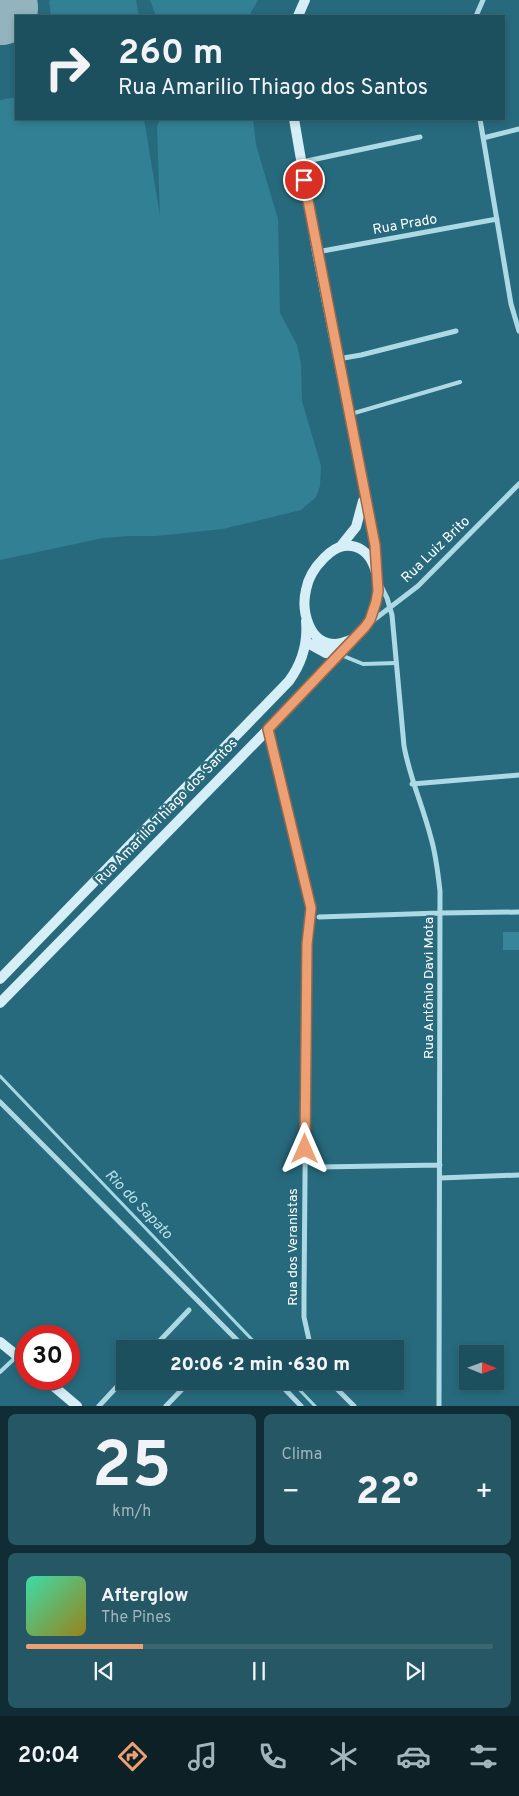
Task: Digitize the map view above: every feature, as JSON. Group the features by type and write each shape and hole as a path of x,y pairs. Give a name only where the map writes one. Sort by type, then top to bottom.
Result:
{"main road":[{"path":"298,15 304,0"},
{"path":"294,120 317,252 375,545 376,602 370,620 353,639 335,644 327,643 315,634 306,617 305,591 312,572 327,555 340,547 356,527 364,493"},
{"path":"340,547 355,547 362,550 372,561 376,573"},
{"name":"Rua Amarilio Thiago dos Santos","path":"0,979 278,694 296,672 302,660 306,642 306,617"},
{"name":"Rua Amarilio Thiago dos Santos","path":"0,1003 268,729 353,639"},
{"path":"306,642 326,653 339,654"},
{"path":"0,1342 15,1354"},
{"path":"58,1390 77,1406"}],"street":[{"path":"476,15 483,0"},
{"path":"480,120 510,304 519,331"},
{"path":"484,138 519,129"},
{"path":"301,162 420,137"},
{"name":"Rua Prado","path":"317,252 497,219"},
{"path":"338,359 456,331"},
{"name":"Rua Luiz Brito","path":"365,627 418,586 519,484"},
{"name":"Rua Antônio Davi Mota","path":"376,573 390,606 404,746 412,784 431,836 440,891 439,1406"},
{"name":"Rua dos Veranistas","path":"268,729 311,908 307,944 304,1295 304,1317 309,1340"},
{"path":"412,784 519,775 519,768"},
{"path":"319,917 519,912"},
{"path":"0,1102 237,1340"},
{"path":"320,1167 440,1165"},
{"path":"440,1178 519,1174"},
{"path":"161,1340 189,1310"},
{"path":"99,1406 116,1388"},
{"path":"166,1406 181,1390"},
{"path":"286,1390 301,1406"},
{"path":"338,1390 354,1406"}],"lane":[{"path":"349,415 460,382"},
{"path":"339,654 363,664 396,663"},
{"path":"0,1372 15,1358"}],"shaded area":[{"path":"136,0 139,15 51,15 49,1"},
{"path":"150,0 258,0 250,15 156,15"},
{"path":"15,97 15,120 144,120 160,216 157,126 160,120 253,120 256,145 278,219 280,313 297,345 301,364 302,401 321,466 320,486 316,497 301,510 223,529 156,536 103,538 0,560 0,100"}],"building":[{"path":"503,932 519,932 519,950 503,950"}],"waterway":[{"name":"Rio do Sapato","path":"0,1076 252,1340"},
{"name":"Rio do Sapato","path":"300,1390 315,1406"}],"runway":[{"path":"0,1 1,8"}],"route":[{"path":"304,180 375,545 378,591 370,620 365,627 268,729 311,908 307,944 305,1149"}]}
